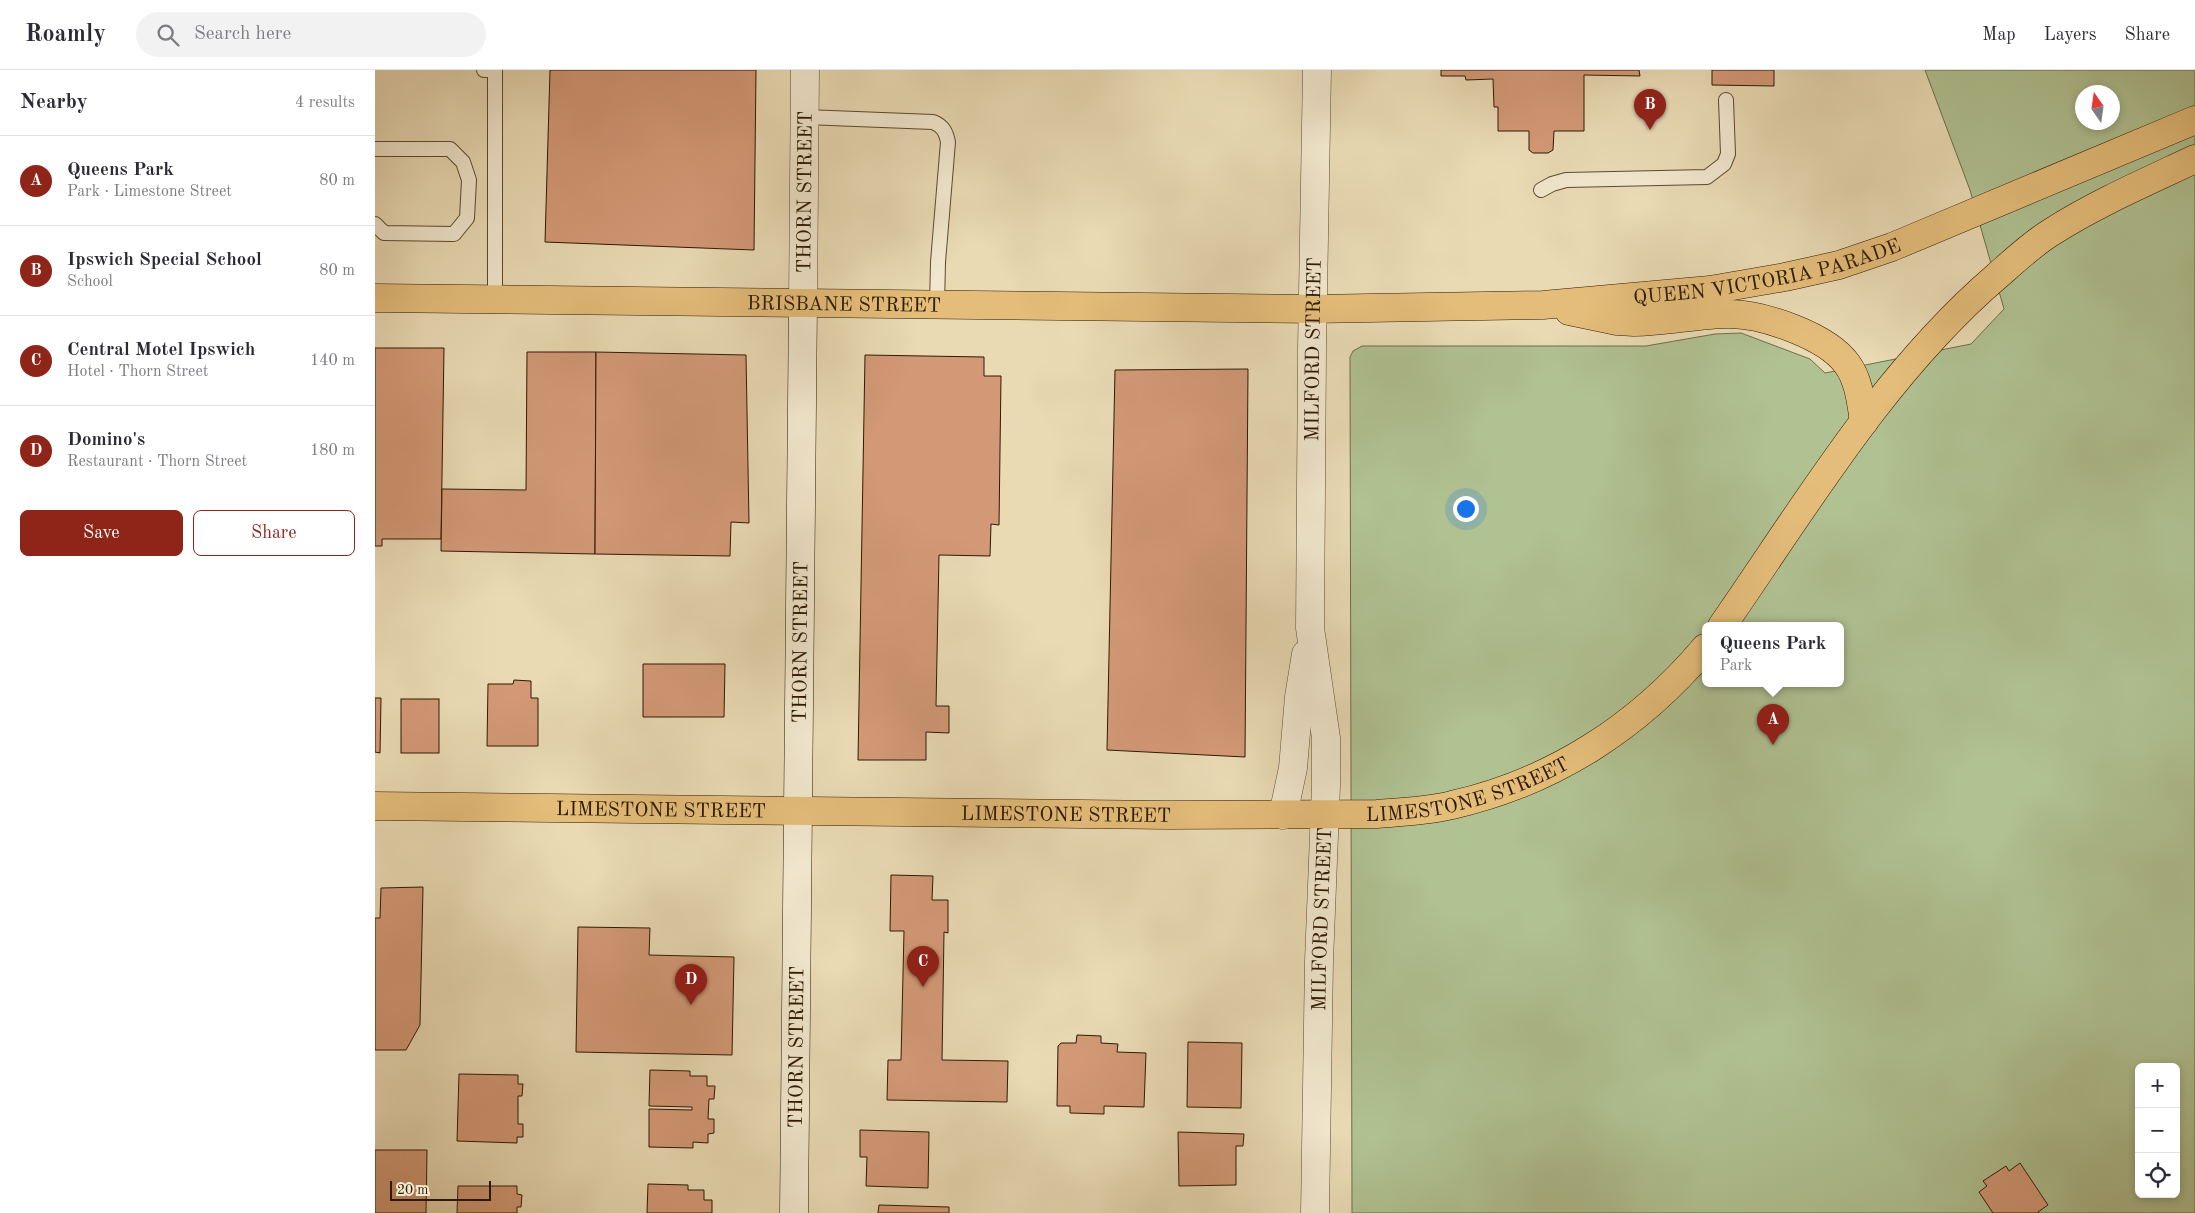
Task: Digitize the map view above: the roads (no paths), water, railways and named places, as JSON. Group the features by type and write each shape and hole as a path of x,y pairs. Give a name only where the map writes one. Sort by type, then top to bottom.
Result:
{"main road":[{"name":"QUEEN VICTORIA PARADE","path":"1313,309 1543,305 1710,290 1785,277 1839,265 1893,247 2195,120"},
{"path":"1725,622 1864,422 1909,363 1943,326 1976,294 2049,233 2143,182 2194,162"},
{"name":"BRISBANE STREET","path":"375,298 1313,309"},
{"path":"1543,305 1617,320 1650,322 1730,314 1760,318 1787,327 1824,344 1847,364 1859,392 1864,422"},
{"name":"LIMESTONE STREET","path":"375,806 1283,815 1377,814 1452,805 1493,794 1569,760 1609,737 1648,708 1682,676 1702,652"}],"street":[{"name":"THORN STREET","path":"795,1213 805,70"},
{"name":"MILFORD STREET","path":"1315,1213 1319,961 1326,738 1311,628 1317,70"},
{"name":"MILFORD STREET","path":"1283,815 1293,768 1301,678 1311,628"}],"lane":[{"path":"484,70 495,70 495,300"},
{"path":"1541,190 1551,184 1565,180 1695,179 1707,177 1724,164 1728,154 1726,100"},
{"path":"805,117 933,122 940,125 946,133 948,142 938,262 937,305"},
{"path":"375,149 449,149 463,162 469,180 467,218 454,234 384,233 375,224"}],"place":[{"name":"Ipswich Special School","path":"1650,130"},
{"name":"Queens Park","path":"1773,745"},
{"name":"Central Motel Ipswich","path":"923,987"},
{"name":"Domino's","path":"691,1005"}]}
